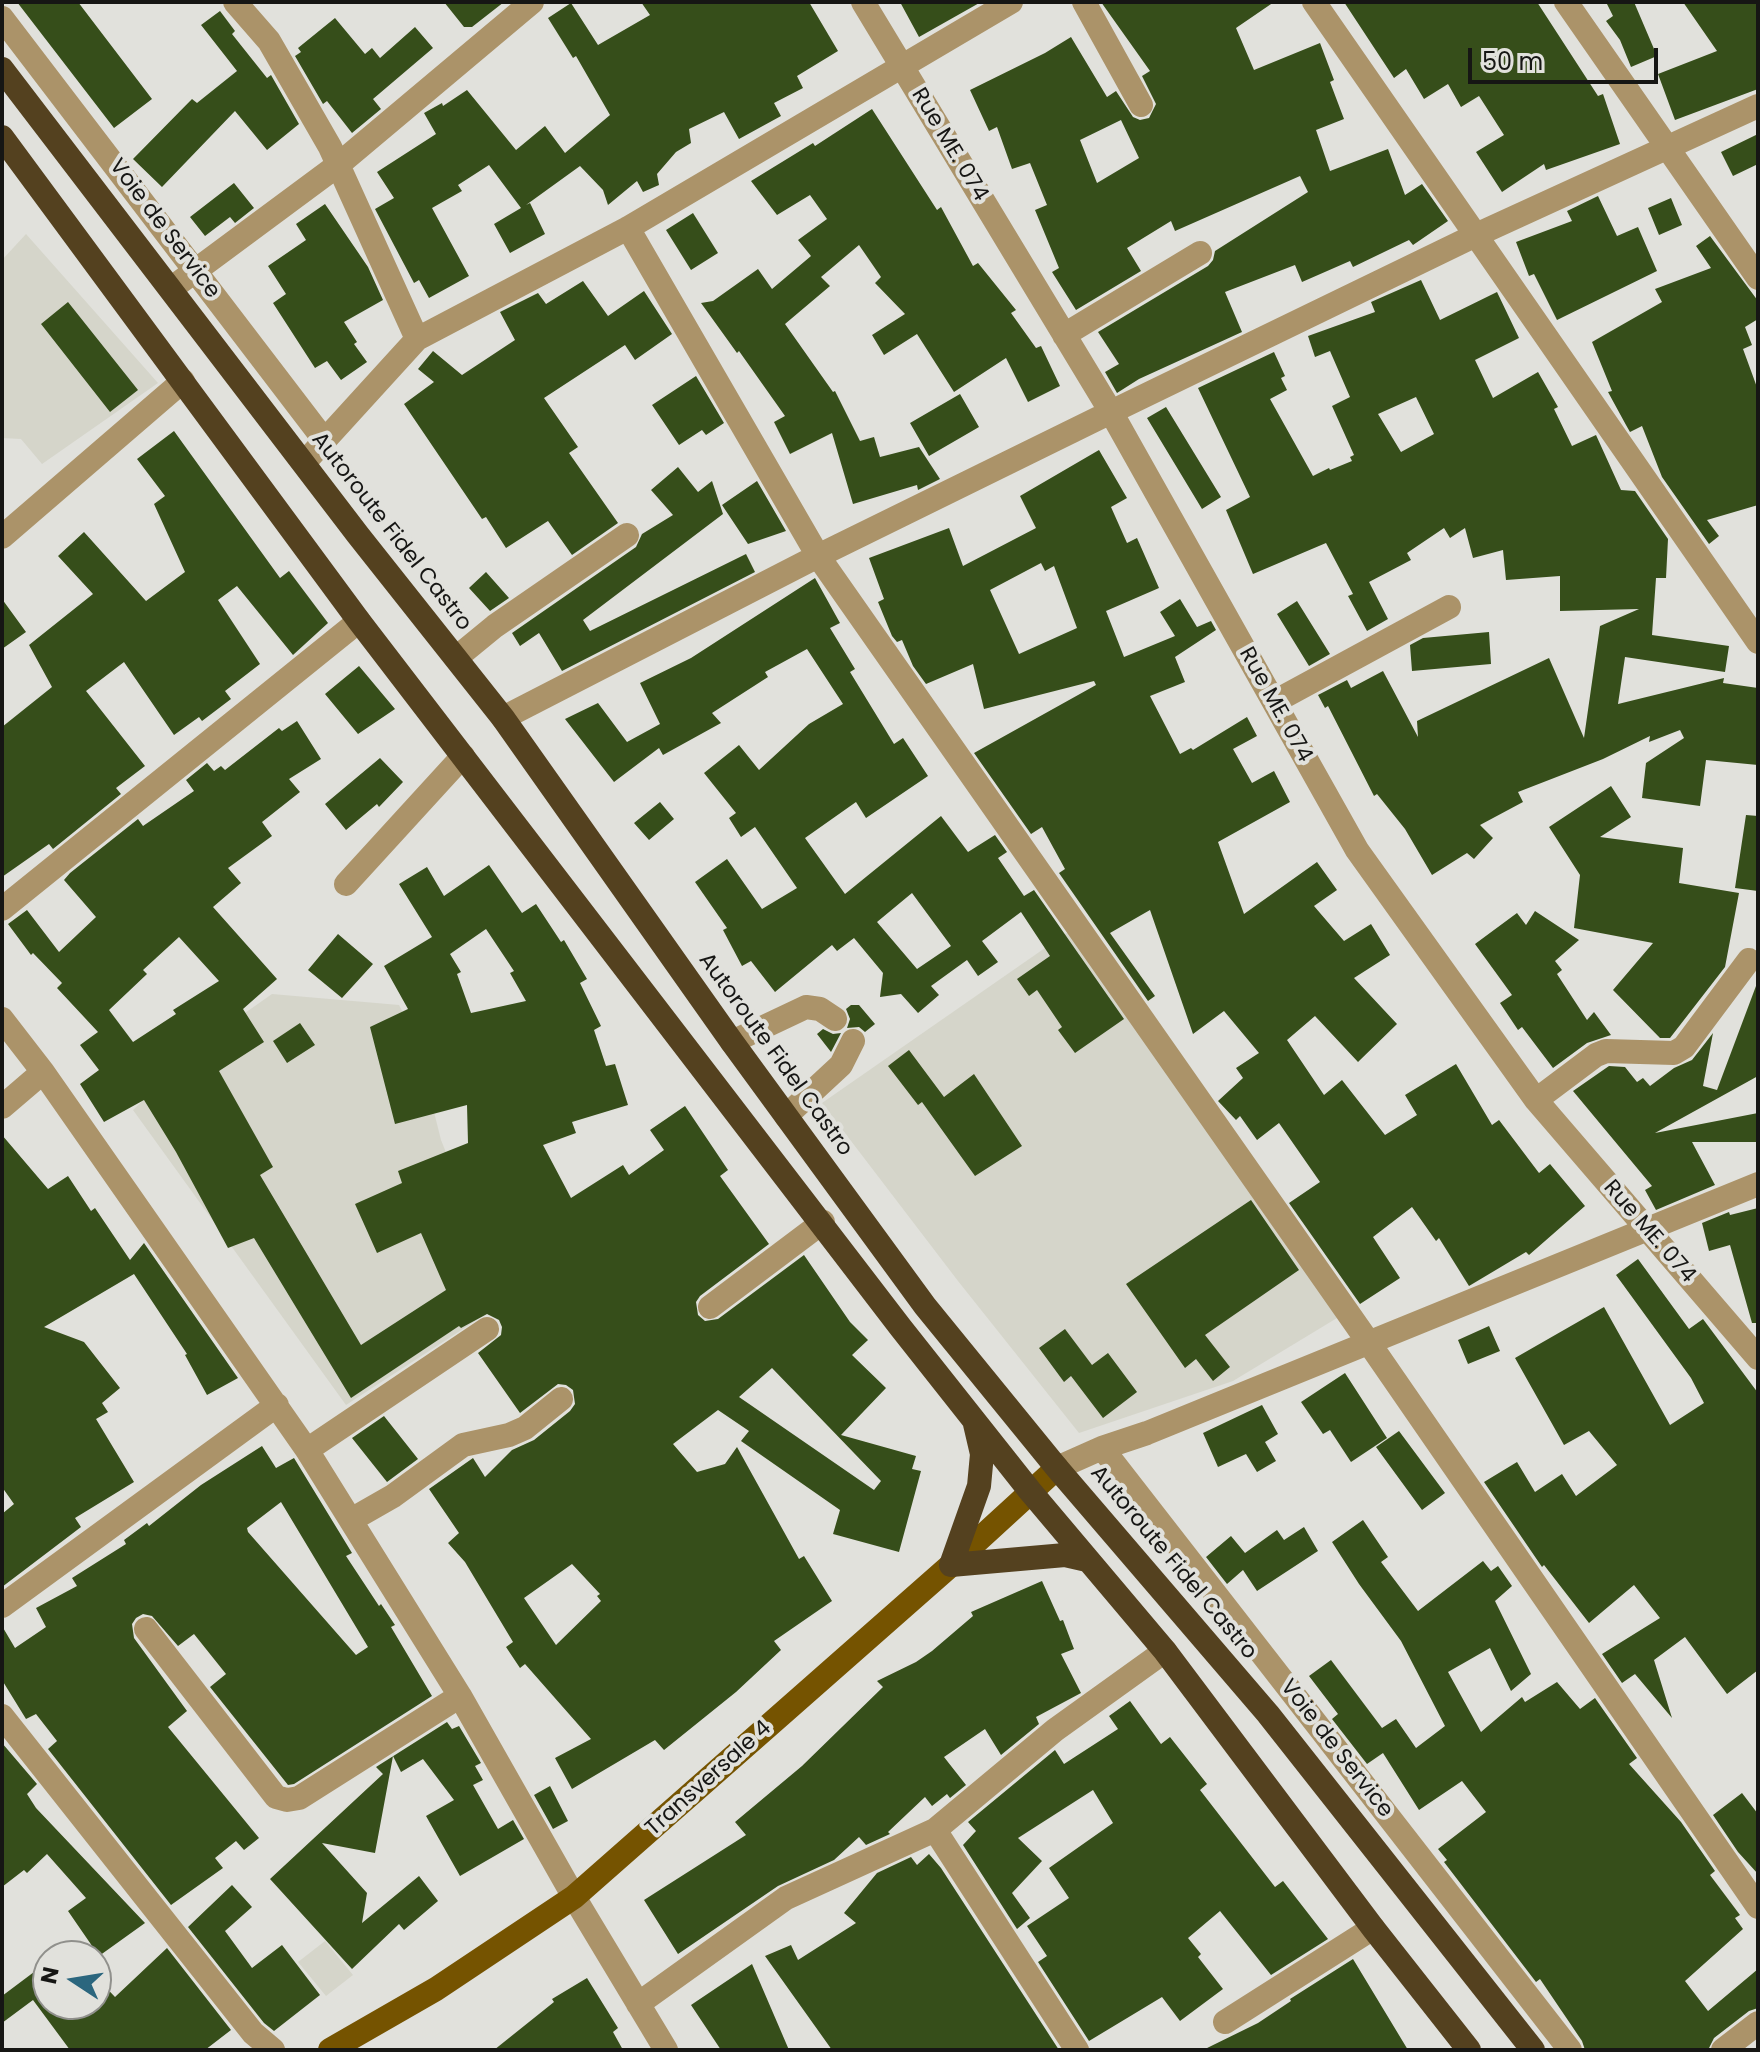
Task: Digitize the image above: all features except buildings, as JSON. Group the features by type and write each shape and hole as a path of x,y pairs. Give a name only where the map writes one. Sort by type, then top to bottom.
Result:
{"highway":[{"name":"Autoroute Fidel Castro","path":"2,69 503,718 732,1042 925,1306 1057,1468 1268,1714 1533,2050"},
{"path":"2,137 359,621 823,1222 901,1328 1030,1491 1165,1651 1373,1928 1469,2050"},
{"path":"973,1418 982,1454 979,1486 951,1565 1065,1555 1087,1560"}],"main road":[{"name":"Transversale 4","path":"330,2050 436,1989 574,1897 1057,1468"}],"street":[{"path":"235,2 269,41 338,165 417,339"},
{"path":"172,288 338,165 532,2"},
{"name":"Rue ME. 074","path":"863,2 1111,412 1357,850 1536,1100 1758,1358"},
{"path":"304,463 417,339 628,228 1011,2"},
{"path":"1084,2 1141,105"},
{"path":"1314,2 1758,642"},
{"path":"1566,2 1758,278"},
{"name":"Voie de Service","path":"2,18 325,441"},
{"path":"503,718 818,556 1111,412 1474,236 1758,106"},
{"path":"628,228 818,556 1369,1343 1758,1907"},
{"path":"1064,335 1200,253"},
{"path":"2,537 183,381"},
{"path":"456,658 495,626 627,535"},
{"path":"1274,702 1449,607"},
{"path":"2,909 359,621"},
{"path":"346,884 463,756"},
{"path":"1536,1100 1596,1055 1606,1051 1674,1053 1684,1047 1749,960"},
{"path":"732,1042 806,1007 820,1009 835,1019"},
{"path":"2,1019 43,1072 307,1450 460,1696 574,1897 666,2050"},
{"path":"786,1116 841,1065 853,1041"},
{"path":"2,1107 43,1072"},
{"path":"1057,1468 1758,1184"},
{"path":"710,1307 823,1222"},
{"path":"307,1450 487,1329"},
{"path":"351,1520 393,1496 463,1445 517,1432 561,1399"},
{"path":"2,1606 277,1405"},
{"name":"Voie de Service","path":"1102,1448 1570,2050"},
{"path":"146,1629 276,1797 287,1800 299,1798 460,1696"},
{"path":"638,2004 786,1898 935,1830 1055,1730 1165,1651"},
{"path":"1268,1714 1294,1695"},
{"path":"2,1716 253,2033 273,2050"},
{"path":"935,1830 1077,2050"},
{"path":"1392,1872 1416,1852"},
{"path":"1225,2022 1373,1928"},
{"path":"1723,2050 1758,2023"}],"shaded area":[{"path":"26,234 158,383 42,464 21,439 2,438 2,260"},
{"path":"1068,932 1342,1315 1233,1381 1079,1433 822,1103"},
{"path":"272,994 399,1005 415,1036 441,1140 506,1301 346,1405 133,1110 205,1041"},
{"path":"325,1941 353,1975 326,1996 298,1962"}]}
